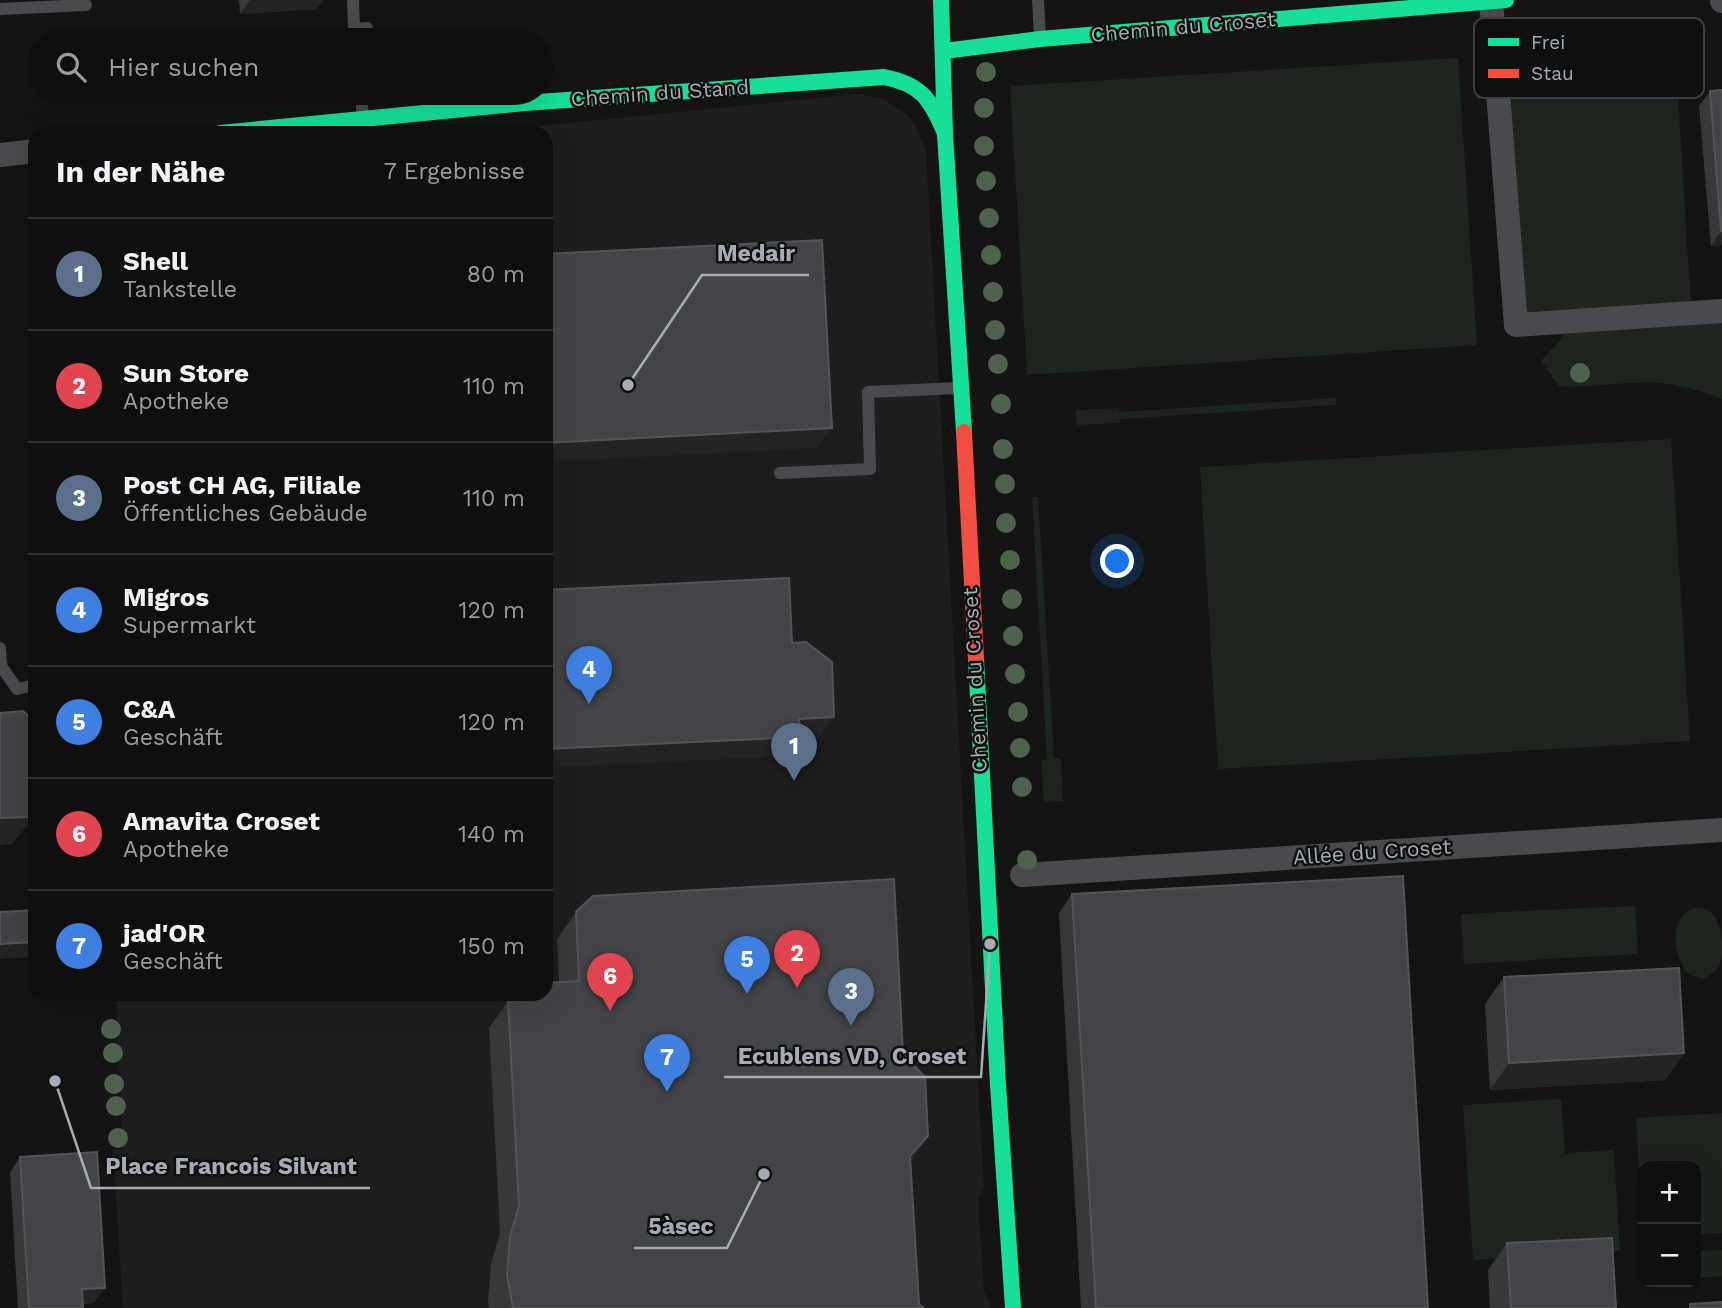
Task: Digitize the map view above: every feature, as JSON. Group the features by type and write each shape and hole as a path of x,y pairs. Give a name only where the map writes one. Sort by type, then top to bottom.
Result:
{"street":[{"name":"Chemin du Croset","path":"942,0 945,134 997,1071 1013,1308"},
{"name":"Chemin du Croset","path":"944,51 1040,39 1403,4 1498,1"},
{"name":"Chemin du Stand","path":"553,101 884,77 914,84 935,107 945,134"},
{"path":"1503,98 1516,325 1722,312"},
{"name":"Chemin du Stand","path":"292,126 505,105"},
{"path":"0,155 28,156"},
{"name":"Allée du Croset","path":"1021,875 1722,830"}],"lane":[{"path":"353,0 358,28"},
{"path":"1038,0 1040,39"},
{"path":"0,9 86,5"},
{"path":"361,105 363,119"},
{"path":"780,473 870,469 868,392 960,388"},
{"path":"0,648 1,666 17,689 28,687"}],"shaded area":[{"path":"1458,58 1477,345 1027,375 1010,86"},
{"path":"859,94 883,99 905,113 914,122 926,151 984,1188 978,1198 984,1292 990,1308 123,1308 113,1150 123,1149 116,1001 553,1001 553,126 538,126"},
{"path":"1508,98 1678,98 1691,305 1527,312"},
{"path":"1722,320 1722,399 1665,384 1559,386 1541,361 1570,329"},
{"path":"1336,398 1336,405 1120,419 1120,423 1077,425 1076,410 1119,408 1120,412"},
{"path":"1671,439 1690,741 1218,769 1200,467"},
{"path":"1032,497 1038,497 1054,758 1061,759 1063,801 1044,802 1041,760 1047,759"},
{"path":"1635,906 1638,954 1464,964 1461,914"},
{"path":"1693,908 1701,908 1713,914 1721,933 1720,964 1703,979 1689,975 1677,949 1676,930 1679,921"},
{"path":"1561,1099 1565,1153 1614,1150 1620,1251 1473,1260 1463,1105"},
{"path":"1722,1113 1722,1233 1701,1234 1701,1161 1639,1161 1636,1118"},
{"path":"1722,1250 1722,1276 1701,1278 1701,1251"}],"building":[{"path":"1722,90 1722,231 1721,231 1710,91"},
{"path":"822,240 832,428 553,443 553,254"},
{"path":"789,578 792,643 806,642 832,662 834,717 799,719 801,737 553,749 553,590"},
{"path":"23,711 28,716 28,817 0,818 0,713"},
{"path":"1403,876 1428,1308 1096,1308 1072,894"},
{"path":"894,879 903,1054 925,1077 928,1136 910,1156 919,1304 924,1308 513,1308 507,1275 510,1237 519,1206 508,1001 553,1001 553,983 579,981 576,912 593,896"},
{"path":"28,910 28,942 0,944 0,912"},
{"path":"1679,968 1684,1053 1509,1063 1504,977"},
{"path":"97,1152 105,1288 82,1289 83,1308 29,1308 20,1157"},
{"path":"1612,1238 1616,1308 1511,1308 1507,1243"},
{"path":"1722,1302 1722,1308 1690,1308 1690,1304"}],"traffic: fast":[{"path":"941,0 945,134 964,432"},
{"path":"944,51 1040,39 1506,0"},
{"path":"553,101 884,77 907,84 922,94 934,110 944,131"},
{"path":"291,126 505,105"},
{"path":"976,659 998,1085 1013,1308"}],"traffic: jam":[{"path":"964,432 976,659"}],"place":[{"name":"Medair","path":"628,385"},
{"name":"Migros","path":"589,704"},
{"name":"Shell","path":"794,781"},
{"name":"Ecublens VD, Croset","path":"990,944"},
{"name":"Sun Store","path":"797,988"},
{"name":"C&A","path":"747,994"},
{"name":"Amavita Croset","path":"610,1011"},
{"name":"Post CH AG, Filiale","path":"851,1026"},
{"name":"Place Francois Silvant","path":"55,1081"},
{"name":"jad'OR","path":"667,1092"},
{"name":"5àsec","path":"764,1174"}]}
